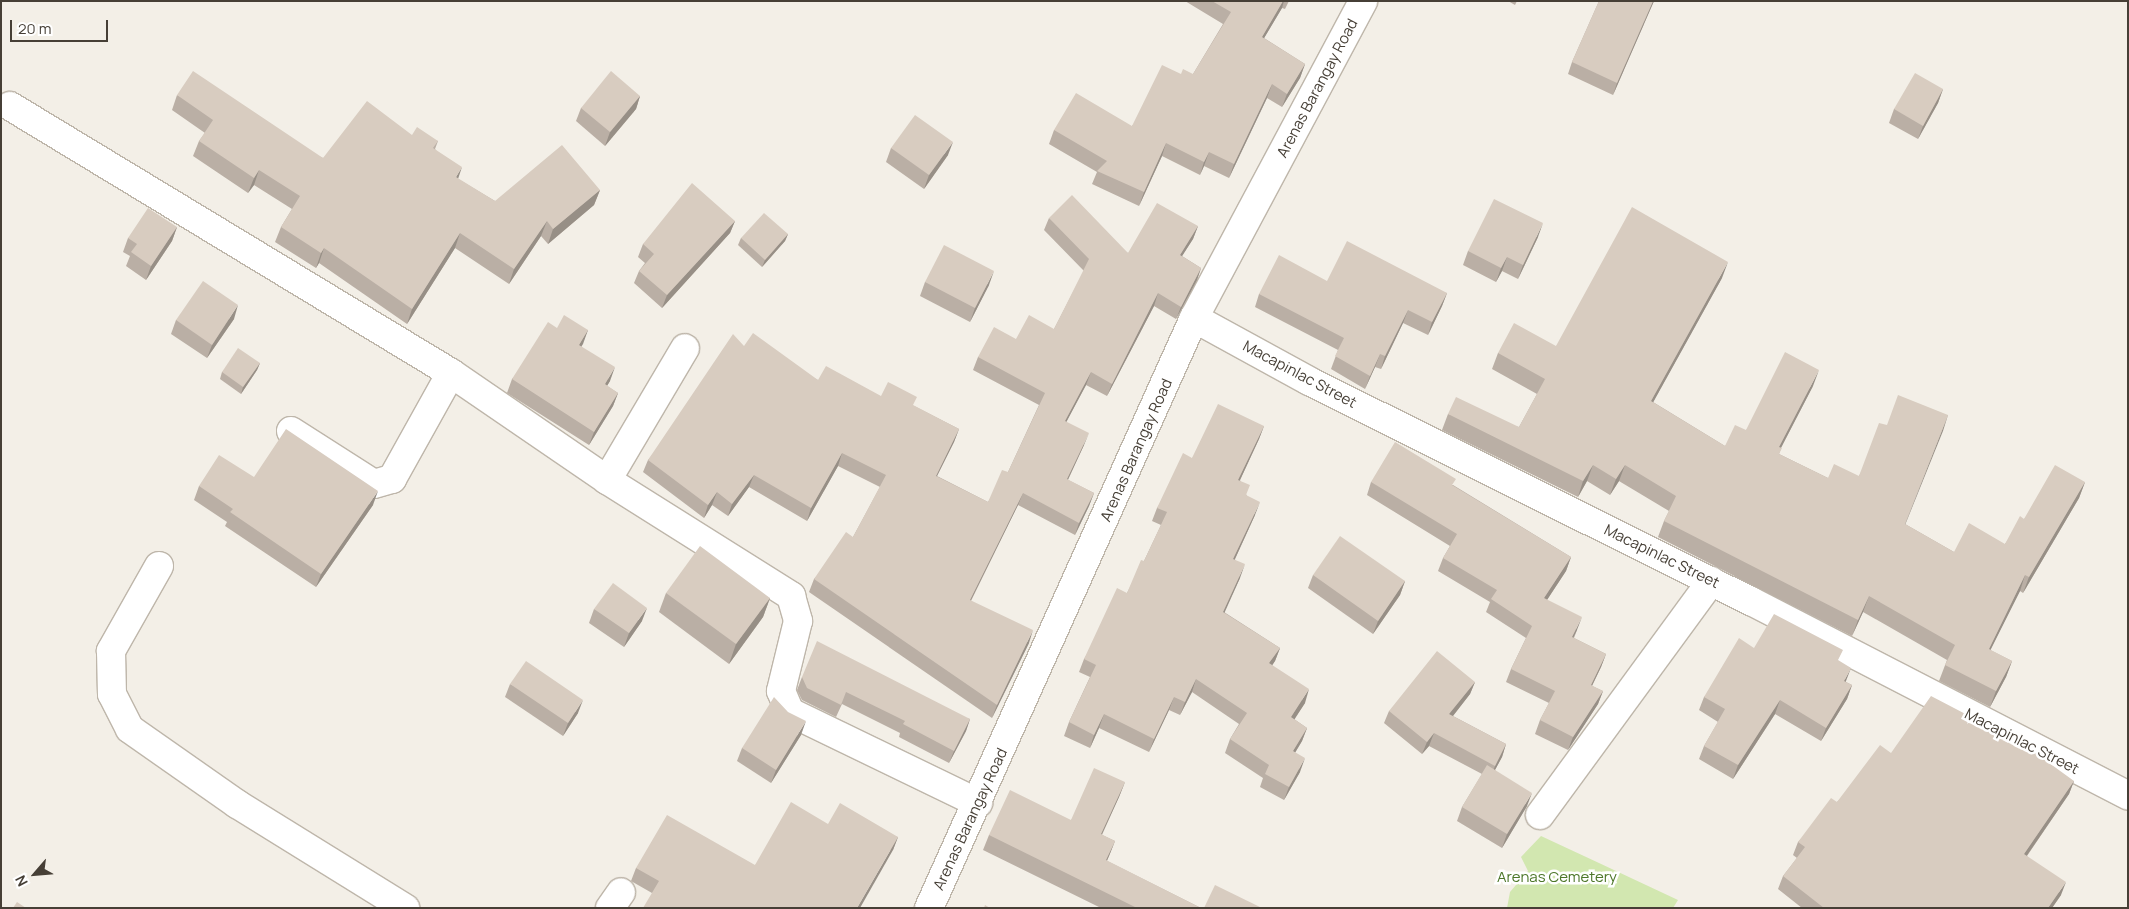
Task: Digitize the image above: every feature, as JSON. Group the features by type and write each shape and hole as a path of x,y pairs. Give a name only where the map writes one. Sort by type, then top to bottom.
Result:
{"street":[{"name":"Arenas Barangay Road","path":"929,908 1194,318 1363,1"},
{"path":"10,106 451,373 607,480 791,596 798,622 781,691 790,712 978,802"},
{"name":"Macapinlac Street","path":"1194,318 1309,380 1711,580 2128,796"},
{"path":"607,480 684,348"},
{"path":"291,431 374,484 392,479 451,373"},
{"path":"159,566 111,651 112,694 130,730 237,804 405,908"},
{"path":"1540,815 1711,580"}],"green space":[{"name":"Arenas Cemetery","path":"1541,836 1678,900 1673,908 1507,908 1510,892 1528,871 1521,857"}],"building":[{"path":"1212,1 1283,1 1262,37 1305,64 1287,94 1272,84 1234,164 1209,152 1204,162 1166,143 1144,192 1097,171 1107,161 1054,130 1076,93 1132,126 1162,65 1181,74 1183,69 1193,74 1231,12"},
{"path":"1599,1 1653,1 1617,83 1572,62"},
{"path":"193,71 323,158 367,101 412,135 417,127 438,141 433,148 462,167 456,177 495,201 562,145 600,190 553,229 547,221 514,269 460,233 412,309 324,248 321,253 281,227 300,196 259,170 254,178 199,141 213,120 177,95"},
{"path":"611,71 640,96 610,132 581,108"},
{"path":"1915,73 1943,89 1923,126 1894,109"},
{"path":"915,115 953,142 929,175 891,148"},
{"path":"692,183 735,221 667,295 639,271 654,254 643,244"},
{"path":"1072,195 1128,253 1157,203 1198,226 1180,255 1201,268 1181,307 1158,293 1112,384 1091,372 1065,421 1089,433 1067,479 1094,493 1079,523 1023,493 970,600 1033,630 997,705 814,579 846,532 853,537 886,475 842,453 811,508 754,475 732,504 717,492 708,505 648,460 733,334 744,346 753,333 818,380 826,366 881,396 888,382 917,397 913,405 959,429 936,476 988,502 1002,470 1008,472 1045,393 978,357 994,327 1016,339 1029,315 1054,329 1089,259 1049,218"},
{"path":"1494,199 1543,223 1523,265 1507,257 1501,268 1468,251"},
{"path":"1632,207 1728,262 1651,401 1725,446 1735,425 1746,430 1785,352 1819,370 1779,447 1782,448 1779,454 1828,478 1834,464 1859,476 1879,423 1887,425 1898,395 1948,415 1905,524 1954,552 1969,523 2005,544 2020,516 2024,519 2055,465 2085,482 2029,577 2025,575 1989,649 2012,661 1996,691 1945,665 1955,645 1869,596 1858,620 1664,521 1676,496 1625,465 1616,479 1593,465 1583,481 1448,414 1456,397 1519,427 1545,379 1498,353 1514,323 1556,346"},
{"path":"148,208 177,227 151,266 131,252 137,244 128,238"},
{"path":"764,213 788,234 765,260 741,238"},
{"path":"1347,241 1447,293 1432,322 1408,310 1385,356 1380,354 1370,376 1335,356 1344,338 1259,294 1279,255 1327,281"},
{"path":"944,245 994,271 975,308 925,282"},
{"path":"203,281 238,305 212,345 176,320"},
{"path":"564,315 588,330 579,345 615,367 605,384 618,393 594,432 512,379 548,322 557,328"},
{"path":"238,348 260,363 243,387 222,372"},
{"path":"1218,404 1264,426 1238,480 1250,485 1246,495 1260,502 1233,559 1245,564 1223,612 1280,648 1269,663 1309,689 1291,717 1307,728 1293,751 1305,758 1289,787 1265,774 1269,765 1230,739 1247,713 1196,679 1185,702 1174,697 1154,739 1104,714 1094,735 1069,722 1096,665 1084,659 1117,588 1127,593 1141,560 1144,561 1167,512 1157,508 1183,453 1192,458"},
{"path":"286,429 378,491 321,574 230,512 233,509 199,486 219,455 254,477"},
{"path":"1395,442 1456,479 1452,485 1571,557 1544,598 1582,617 1572,637 1606,654 1591,685 1603,691 1573,737 1540,720 1555,691 1511,669 1532,626 1491,599 1497,590 1443,558 1457,534 1371,482"},
{"path":"1340,536 1405,581 1378,621 1313,575"},
{"path":"700,546 770,598 736,644 666,593"},
{"path":"613,583 647,608 629,633 594,609"},
{"path":"1774,614 1843,650 1838,660 1851,668 1844,681 1852,685 1826,728 1780,700 1738,765 1704,746 1725,709 1704,697 1739,638 1754,648"},
{"path":"817,641 970,719 954,751 903,724 905,721 846,692 841,705 807,688 802,677"},
{"path":"1437,651 1475,682 1449,714 1506,744 1495,766 1434,733 1427,742 1389,711"},
{"path":"526,661 583,700 568,723 510,684"},
{"path":"1931,696 2023,744 2074,781 2024,854 2066,882 2048,908 1824,908 1783,876 1805,847 1798,842 1831,798 1837,802 1880,745 1891,753"},
{"path":"774,697 788,712 806,721 776,770 742,748"},
{"path":"1487,765 1532,793 1507,834 1462,807"},
{"path":"1094,768 1125,782 1101,834 1115,841 1106,860 1201,908 1137,908 989,835 1010,790 1071,820"},
{"path":"791,802 828,824 840,803 898,837 857,908 643,908 659,881 636,868 667,815 755,865"},
{"path":"1215,885 1262,908 1204,908"},
{"path":"17,902 26,908 13,908"}]}
